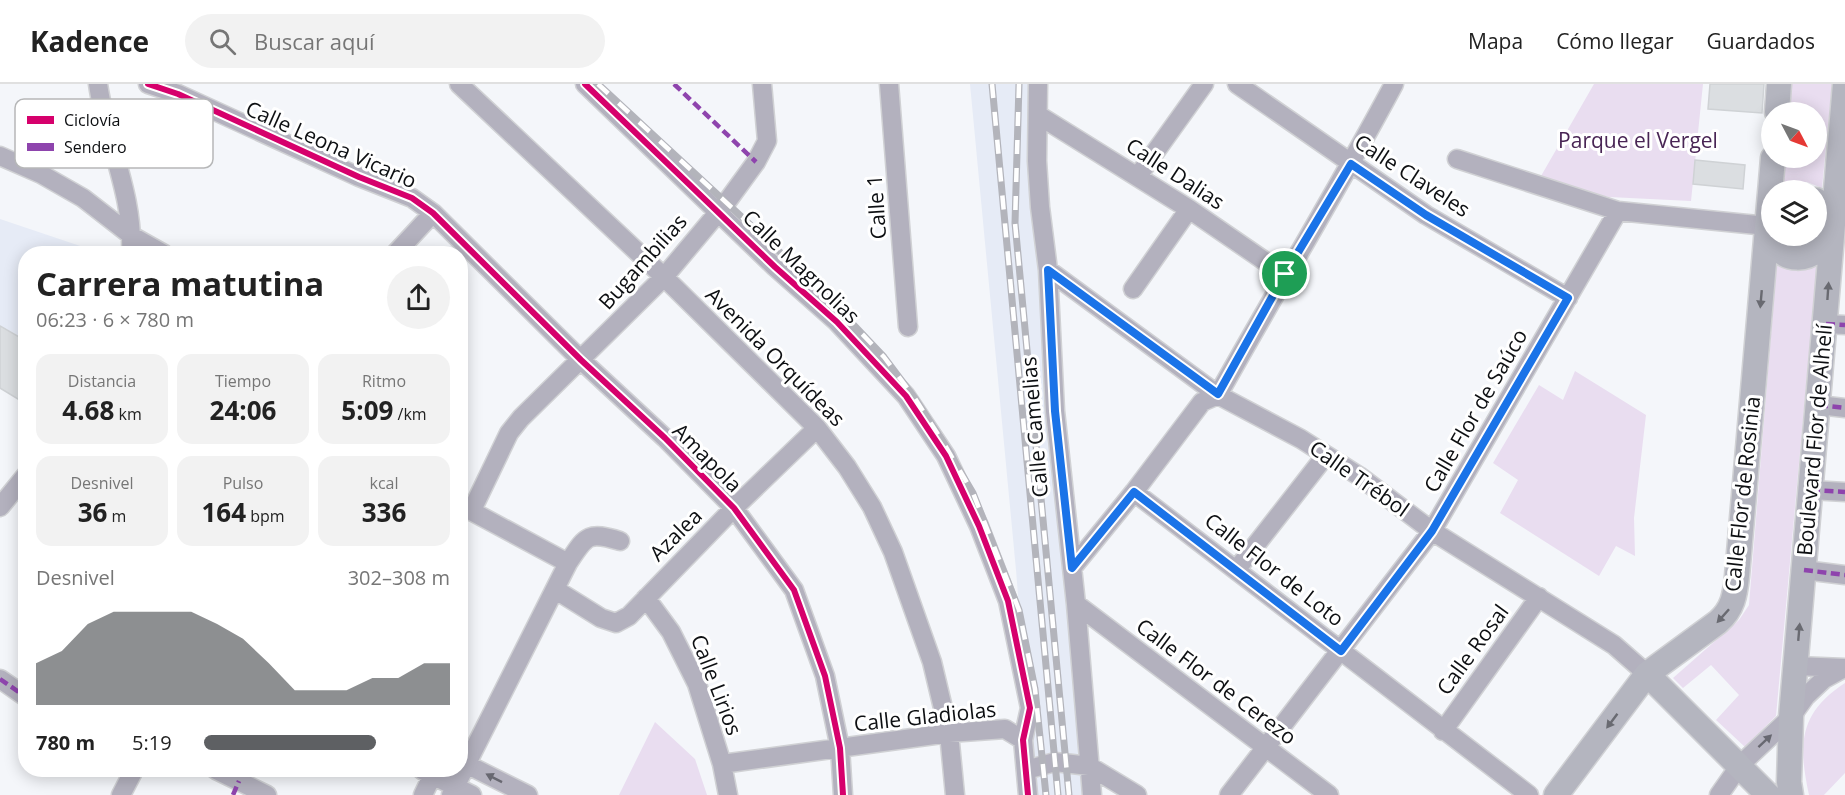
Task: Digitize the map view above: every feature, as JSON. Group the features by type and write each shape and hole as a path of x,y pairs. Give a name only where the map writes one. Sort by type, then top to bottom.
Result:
{"main road":[{"path":"1778,102 1779,84"},
{"name":"Boulevard Flor de Alhelí","path":"1791,795 1789,782 1791,717 1811,490 1819,405 1835,325 1845,84"},
{"path":"1827,211 1838,229 1827,243"},
{"name":"Calle Flor de Rosinia","path":"1556,795 1647,674 1725,616 1731,606 1735,594 1767,246"},
{"path":"1776,246 1796,258 1816,253 1825,246"},
{"name":"Calle Trébol","path":"1647,674 1768,795"}],"street":[{"path":"98,84 102,99"},
{"name":"Calle Leona Vicario","path":"148,84 189,99"},
{"name":"Avenida Orquídeas","path":"459,84 664,278 817,428 847,466 872,507 893,552 932,662 949,733 955,795"},
{"name":"Calle Magnolias","path":"585,84 775,267 837,322 906,396 946,456 979,526 1008,601 1030,708 1023,740 1028,795"},
{"name":"Bugambilias","path":"468,505 520,418 664,278 756,162 767,141 762,84"},
{"name":"Calle 1","path":"890,84 908,327"},
{"name":"Calle Camelias","path":"1038,84 1037,161 1048,270 1055,411 1076,604 1092,795"},
{"path":"1138,176 1204,84"},
{"name":"Calle Claveles","path":"1237,84 1426,215 1568,298"},
{"path":"1072,568 1134,492 1202,402 1218,394 1285,274 1351,164 1394,84"},
{"name":"Calle Leona Vicario","path":"213,110 359,177 412,198 433,213"},
{"name":"Calle Dalias","path":"1038,116 1138,176 1285,274"},
{"path":"0,156 15,163"},
{"path":"1457,159 1618,212 1761,219"},
{"path":"27,168 83,198 132,245"},
{"path":"118,168 129,213 132,245"},
{"path":"1133,289 1189,209"},
{"name":"Calle Flor de Saúco","path":"1229,795 1432,531 1618,212"},
{"path":"402,246 433,213"},
{"name":"Amapola","path":"433,213 466,246"},
{"name":"Amapola","path":"468,248 734,508 794,590 825,676 840,748 843,795"},
{"name":"Calle Trébol","path":"1048,270 1218,394 1302,439 1359,476 1432,531 1614,645 1647,674"},
{"path":"1819,405 1845,408"},
{"name":"Azalea","path":"556,590 601,618 616,623 629,616 734,508 817,428"},
{"path":"1237,569 1326,455"},
{"path":"0,507 18,485"},
{"path":"1811,490 1845,492"},
{"name":"Calle Flor de Loto","path":"1134,492 1528,795"},
{"path":"468,509 568,563"},
{"path":"468,755 556,590 568,563 583,540 598,534 620,541"},
{"path":"1804,570 1845,575"},
{"name":"Calle Rosal","path":"1443,730 1539,597"},
{"name":"Calle Lirios","path":"646,598 671,632 697,684 722,764 728,795"},
{"name":"Calle Flor de Cerezo","path":"1076,604 1329,795"},
{"path":"1796,666 1844,668"},
{"path":"1719,795 1740,765 1791,717 1806,696 1824,679 1844,668"},
{"path":"0,679 18,691"},
{"name":"Calle Gladiolas","path":"722,764 949,733 1005,729 1023,740"},
{"path":"1026,770 1055,762 1089,766 1137,795"},
{"path":"468,764 528,795"},
{"path":"121,795 130,777"},
{"path":"224,777 236,788 267,795"},
{"path":"423,795 428,777"},
{"path":"437,777 453,791 472,795"}],"shaded area":[{"path":"970,84 1032,84 1037,252 1086,795 1036,795"},
{"path":"0,219 80,246 18,246 18,337 0,326"}],"green space":[{"name":"Parque el Vergel","path":"1594,84 1703,84 1691,201 1609,197 1577,190 1541,176"},
{"path":"1792,84 1832,84 1827,136 1827,102 1790,102"},
{"path":"1783,168 1824,168 1823,180 1782,180"},
{"path":"1777,261 1809,268 1817,265 1776,716 1745,747 1716,720 1739,695 1711,665 1683,688 1673,678 1739,620 1749,605"},
{"path":"1575,371 1646,415 1634,518 1635,556 1616,546 1599,576 1500,513 1518,480 1493,463 1539,385 1563,400"},
{"path":"1845,683 1845,773 1824,795 1809,795 1803,745 1810,718 1830,694"},
{"path":"655,722 695,759 707,795 619,795"}],"building":[{"path":"1710,84 1764,84 1761,113 1708,109"},
{"path":"1695,160 1745,165 1743,189 1693,184"},
{"path":"0,326 18,336 18,399 0,388"}],"railway":[{"path":"598,84 809,279 848,319 884,357 914,397 943,442 973,493 1019,610 1035,689 1046,795"},
{"path":"992,84 1058,795"},
{"path":"1019,84 1015,223 1069,795"}],"marked path":[{"path":"674,84 756,162"},
{"path":"1826,324 1845,325"},
{"path":"1819,405 1845,408"},
{"path":"1811,490 1845,492"},
{"path":"1804,570 1845,575"},
{"path":"0,679 18,691"},
{"path":"233,795 239,781"}],"cycle path":[{"path":"148,84 189,99"},
{"path":"585,84 775,267 837,322 906,396 946,456 979,526 1008,601 1030,708 1023,740 1028,795"},
{"path":"213,110 359,177 412,198 433,213 466,246"},
{"path":"468,248 734,508 794,590 825,676 840,748 843,795"}],"route":[{"path":"1351,164 1426,215 1568,298 1432,531 1341,651 1134,492 1072,568 1055,411 1048,270 1218,394 1285,274 1351,164"}]}
